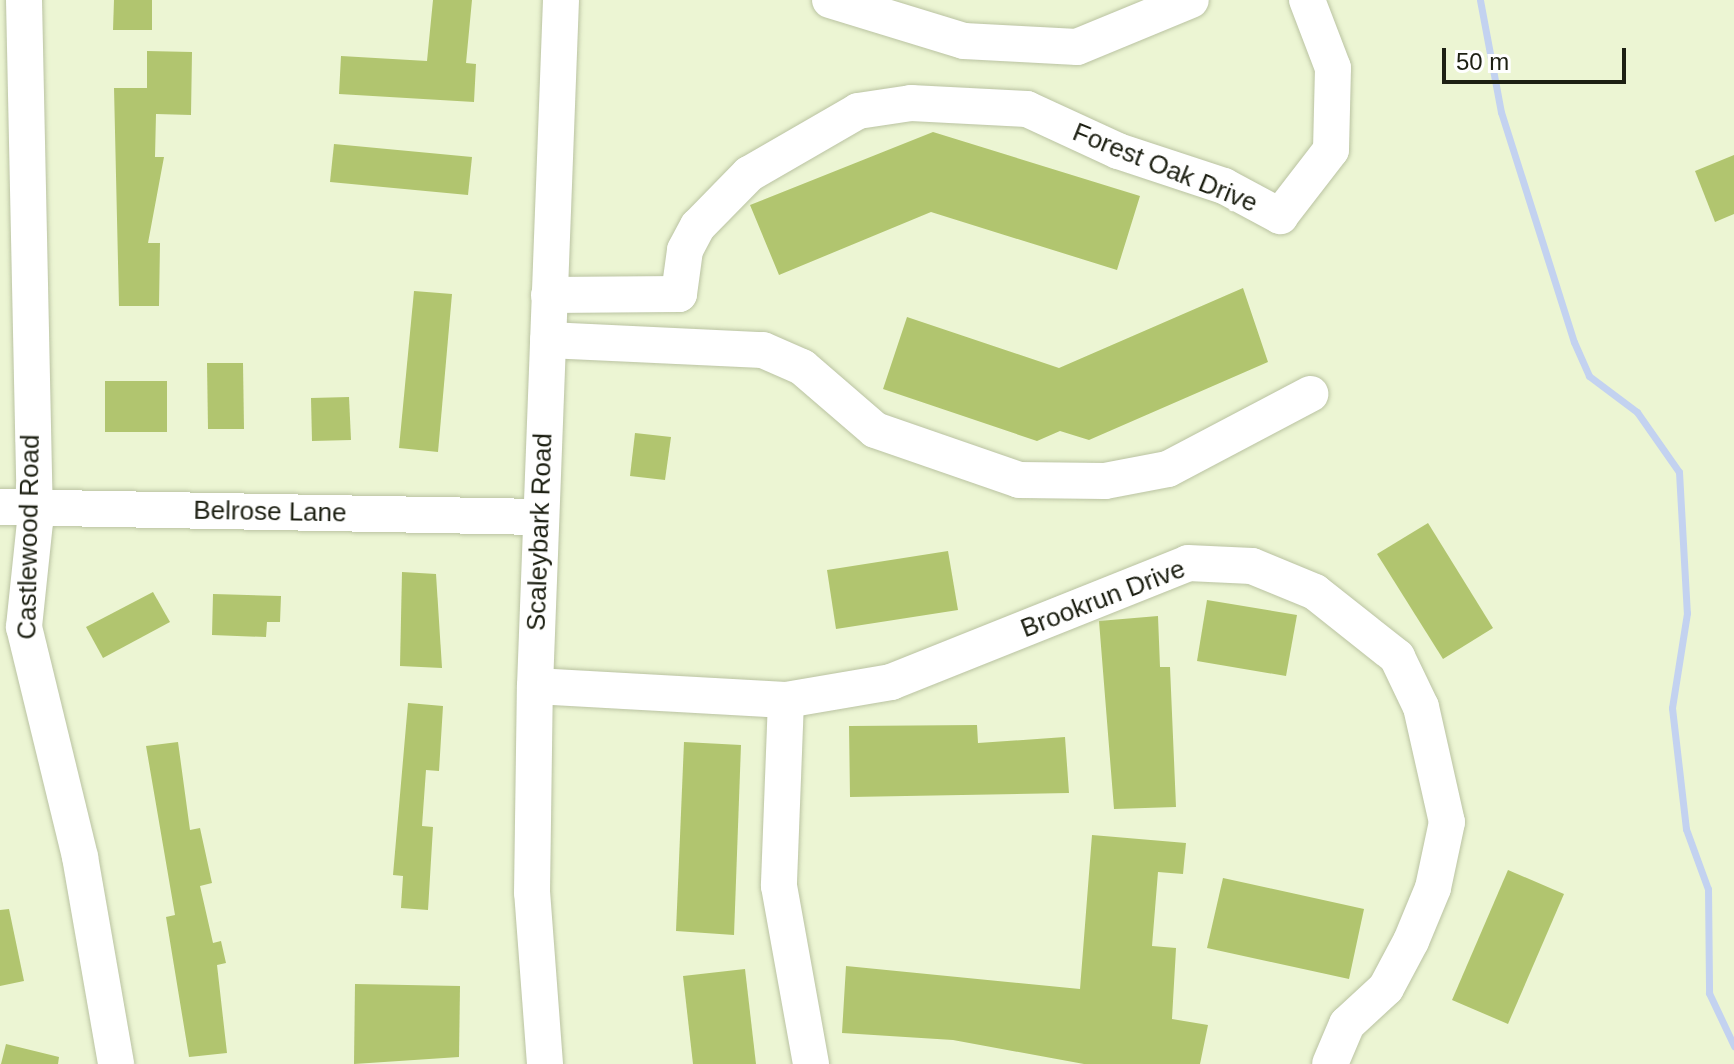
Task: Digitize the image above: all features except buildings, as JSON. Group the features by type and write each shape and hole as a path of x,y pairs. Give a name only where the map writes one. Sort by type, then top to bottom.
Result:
{"street":[{"name":"Castlewood Road","path":"24,0 17,507 26,646 80,857 116,1064"},
{"name":"Scaleybark Road","path":"545,1064 532,893 535,686 539,517 561,0"},
{"path":"830,0 964,41 1077,47 1191,0"},
{"name":"Forest Oak Drive","path":"549,295 679,294 685,250 698,226 749,174 858,111 911,103 1027,109 1118,151 1224,186 1280,216 1331,150 1333,68 1307,0"},
{"path":"548,340 763,350 802,367 875,430 1019,480 1105,481 1168,469 1310,394"},
{"name":"Belrose Lane","path":"17,507 539,517"},
{"name":"Brookrun Drive","path":"535,686 786,700 891,682 1188,563 1252,566 1315,592 1362,622 1397,657 1421,707 1447,822 1433,888 1411,941 1386,988 1347,1024 1330,1064"},
{"path":"786,700 779,886 811,1064"}],"waterway":[{"path":"1480,0 1501,112 1574,342 1589,376 1637,412 1679,472 1687,613 1672,708 1686,829 1708,889 1709,993 1734,1046"}]}
